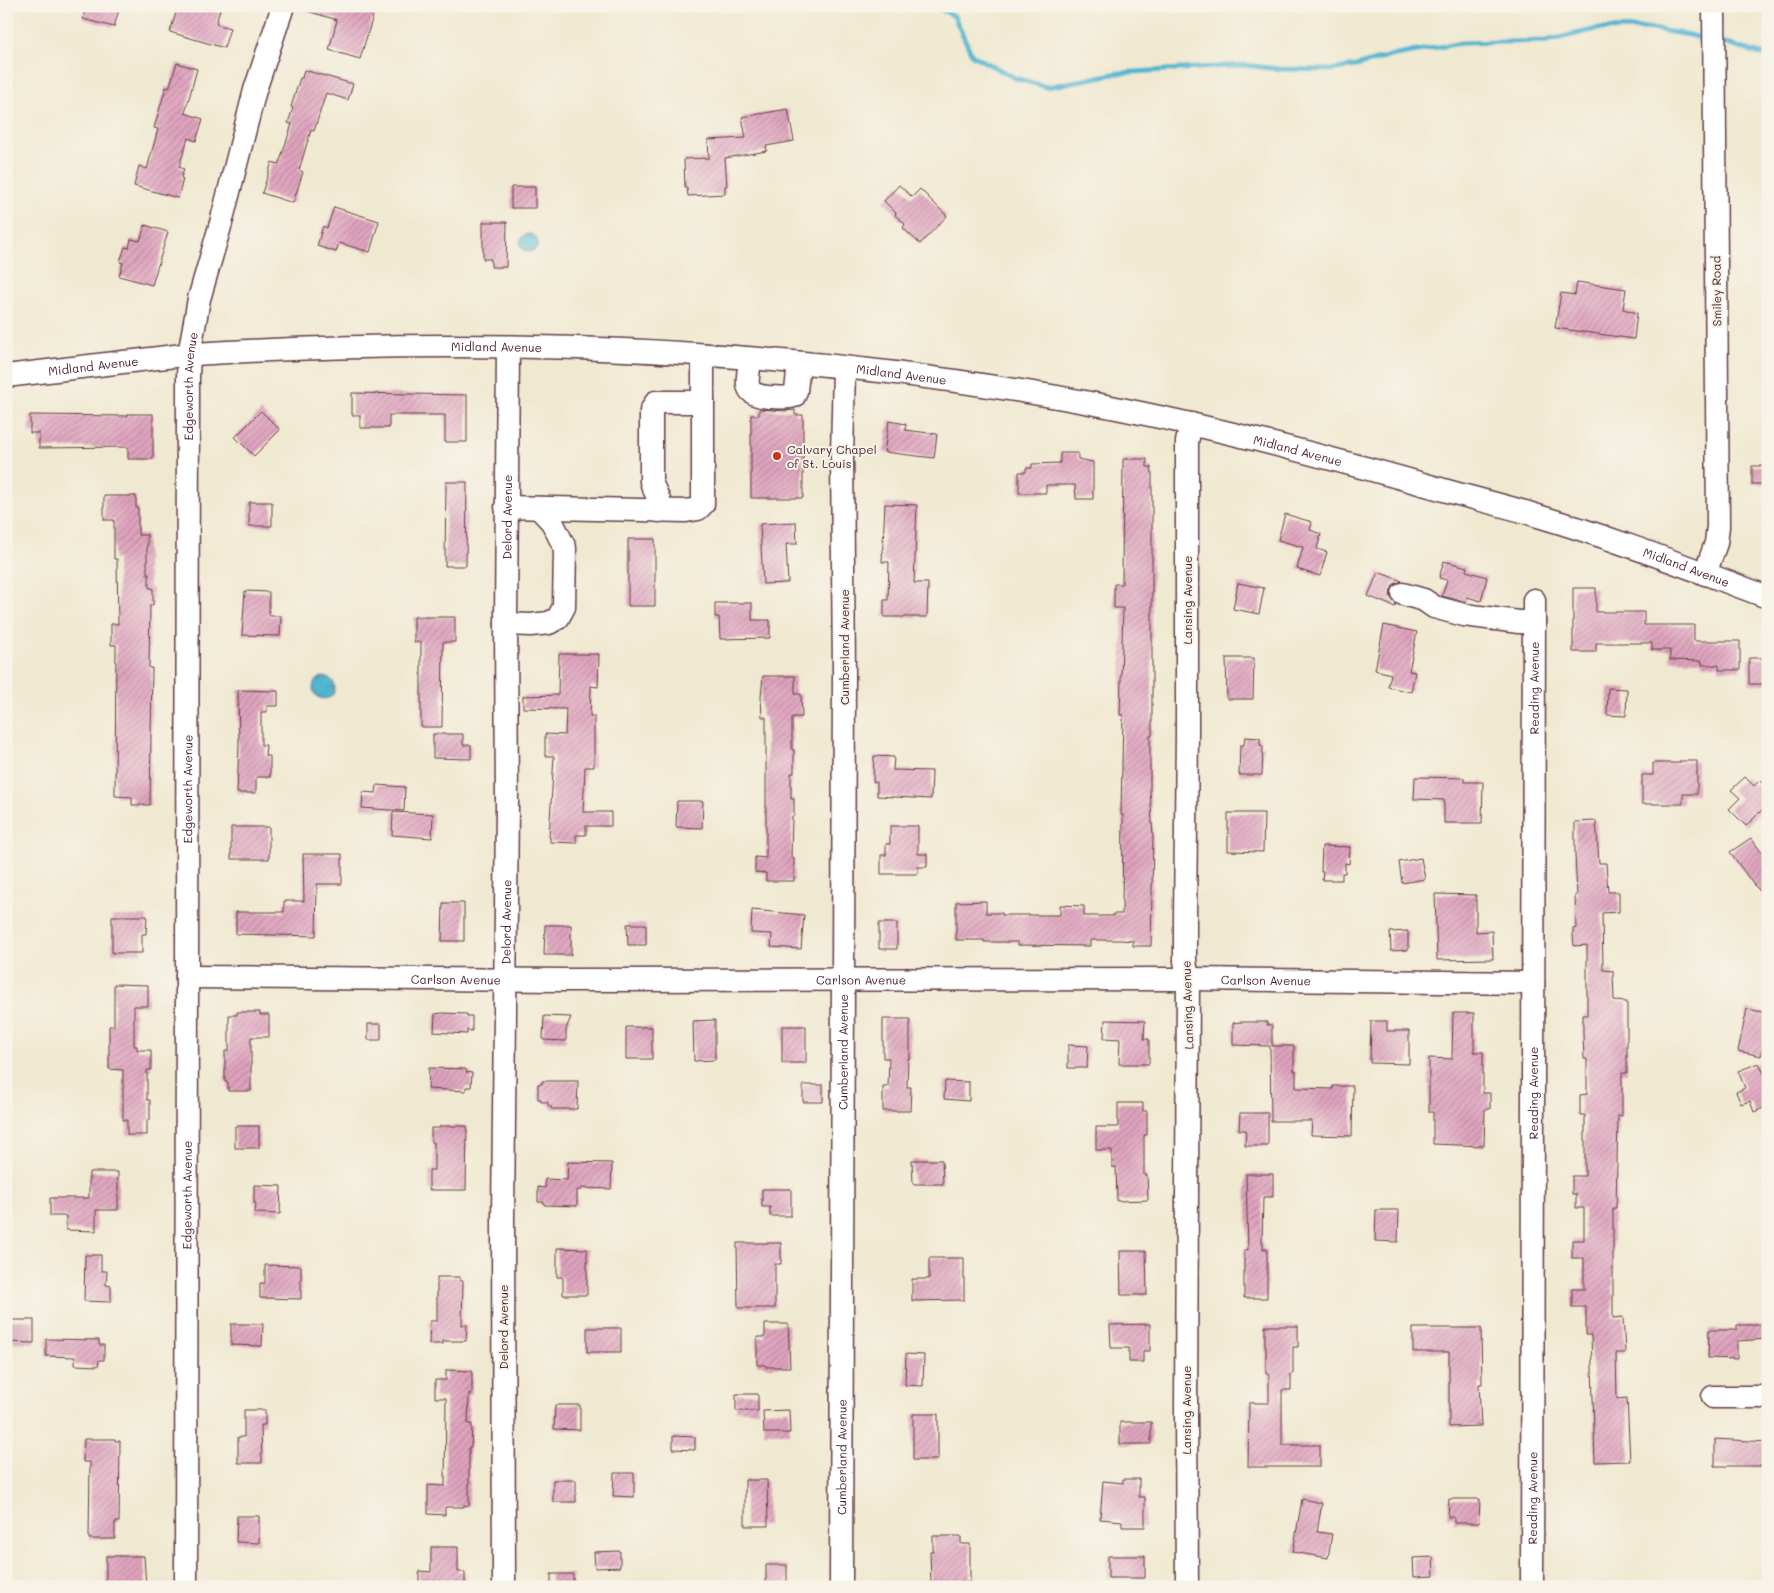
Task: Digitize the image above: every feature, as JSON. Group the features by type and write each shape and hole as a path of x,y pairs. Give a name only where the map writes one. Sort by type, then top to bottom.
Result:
{"street":[{"name":"Edgeworth Avenue","path":"186,1587 189,355 199,299 221,223 245,126 283,6"},
{"name":"Smiley Road","path":"1705,574 1716,543 1718,526 1714,6"},
{"name":"Midland Avenue","path":"6,376 189,355 340,348 508,347 598,349 704,355 844,368 1031,393 1191,424 1301,450 1539,516 1608,538 1768,597"},
{"name":"Delord Avenue","path":"504,1587 504,980 507,804 506,507 508,347"},
{"path":"506,507 659,512 686,512 698,509 703,504 704,355"},
{"path":"750,359 749,387 751,392 755,395 789,398 794,396 796,392 799,363"},
{"name":"Cumberland Avenue","path":"841,1587 844,979 842,456 844,368"},
{"path":"659,512 659,500 651,482 651,411 653,405 656,402 703,402"},
{"name":"Lansing Avenue","path":"1187,1587 1188,979 1185,957 1184,920 1188,442 1191,424"},
{"path":"506,624 531,625 549,623 558,618 564,607 565,548 552,522 539,508"},
{"name":"Reading Avenue","path":"1403,594 1424,600 1434,607 1464,615 1534,611 1532,1587"},
{"name":"Carlson Avenue","path":"187,977 504,980 1188,979 1533,983"},
{"path":"1713,1397 1768,1397"}],"water":[{"path":"525,234 533,234 538,239 536,250 525,252 520,247 520,239"},
{"path":"324,677 332,680 335,688 332,696 324,699 316,696 313,688 316,680"}],"building":[{"path":"86,6 120,6 114,27 83,19"},
{"path":"178,6 221,6 216,24 230,28 224,48 170,32"},
{"path":"305,6 343,6 373,16 360,59 329,50 337,20 304,10"},
{"path":"177,63 197,69 185,113 203,119 196,141 188,138 179,167 184,169 178,198 134,186 139,166 147,169 158,129 154,128 166,87 169,88"},
{"path":"304,70 353,84 348,100 326,93 314,131 311,130 299,170 303,172 293,203 262,193 272,162 279,164 292,124 288,123 293,108 291,107"},
{"path":"788,109 794,141 766,146 767,151 725,158 727,186 725,186 725,194 688,196 687,188 685,188 684,159 709,158 708,140 746,138 742,117"},
{"path":"899,185 912,197 920,189 947,216 920,244 903,228 905,224 884,201"},
{"path":"511,187 535,187 535,208 511,208"},
{"path":"334,207 379,221 370,252 339,243 336,252 317,246 323,226 327,228"},
{"path":"483,222 507,222 506,267 491,267 491,259 483,259"},
{"path":"145,225 168,232 152,285 119,276 123,263 120,262 125,247 129,248 131,239 140,241"},
{"path":"1577,282 1626,289 1623,309 1637,313 1634,339 1555,328 1561,293 1575,295"},
{"path":"352,393 467,395 467,442 445,442 445,415 389,415 389,428 360,428 360,415 352,415"},
{"name":"Calvary Chapel of St. Louis","path":"759,409 795,410 795,415 803,415 803,498 751,498 751,415 759,415"},
{"path":"261,411 280,430 254,456 235,437"},
{"path":"128,414 153,414 153,459 128,459 128,447 39,448 39,433 30,433 30,415 128,416"},
{"path":"889,421 906,424 905,430 937,434 934,458 884,452"},
{"path":"1060,453 1078,453 1078,459 1093,462 1093,499 1076,499 1075,485 1046,485 1046,493 1019,493 1019,472 1026,472 1026,468 1032,468 1032,464 1060,463"},
{"path":"1123,459 1147,459 1147,467 1151,467 1152,473 1152,736 1150,736 1150,791 1153,837 1151,946 1133,946 1133,941 1121,940 1090,940 1090,946 1018,945 1018,942 956,940 956,902 986,901 986,913 1002,913 1002,915 1060,915 1060,905 1084,906 1084,916 1113,916 1113,914 1122,914 1123,715 1120,715 1123,608 1114,608 1114,584 1122,584"},
{"path":"1752,466 1768,466 1768,484 1752,484"},
{"path":"446,482 467,482 466,566 445,566"},
{"path":"104,496 136,496 138,535 147,535 147,574 149,574 149,588 153,588 153,605 150,605 149,668 152,668 150,805 132,805 132,797 115,796 116,645 111,645 111,624 118,624 117,559 114,559 114,520 104,520"},
{"path":"249,502 272,502 272,526 249,526"},
{"path":"885,504 917,505 914,583 928,583 927,617 884,617 884,600 888,600 889,562 882,562"},
{"path":"1285,514 1312,522 1310,530 1321,534 1317,549 1327,552 1320,576 1297,569 1303,547 1278,540"},
{"path":"796,522 797,544 786,544 788,583 763,584 760,524"},
{"path":"628,539 655,539 655,606 628,606"},
{"path":"1444,561 1467,567 1466,571 1487,577 1481,601 1467,597 1466,602 1442,596 1447,580 1439,578"},
{"path":"1378,572 1402,581 1394,584 1391,590 1390,597 1396,604 1395,607 1368,596"},
{"path":"1238,583 1264,588 1259,614 1233,609"},
{"path":"1573,588 1596,588 1596,612 1644,612 1644,625 1694,625 1694,641 1740,641 1740,670 1719,670 1719,665 1702,665 1702,661 1670,660 1670,650 1652,650 1652,643 1596,643 1596,652 1573,652"},
{"path":"245,591 269,592 270,616 281,616 280,636 242,635"},
{"path":"715,603 752,603 752,620 770,620 770,638 720,639 719,617 715,617"},
{"path":"414,617 455,617 455,642 443,642 442,727 421,727 421,642 414,642"},
{"path":"1384,625 1417,632 1409,671 1415,672 1411,692 1388,687 1391,674 1375,670"},
{"path":"559,654 599,654 598,687 591,686 590,716 594,716 594,767 585,767 583,812 611,812 611,826 586,826 586,835 576,835 576,843 550,842 549,837 554,756 545,756 545,734 565,735 566,709 523,708 523,696 558,695"},
{"path":"1226,658 1254,658 1253,699 1227,699"},
{"path":"1749,658 1768,658 1768,684 1749,684"},
{"path":"763,676 795,676 795,694 801,694 802,717 792,717 794,773 791,773 791,799 794,799 794,816 792,816 791,858 794,858 794,881 766,881 766,873 755,872 755,857 766,858 766,717 762,717 761,697"},
{"path":"1608,688 1627,689 1626,716 1607,715"},
{"path":"238,690 278,691 278,706 267,706 267,712 261,712 261,745 266,745 265,756 270,756 270,777 256,777 256,793 237,793 239,745"},
{"path":"433,734 463,734 463,745 471,745 471,759 433,758"},
{"path":"1245,737 1260,738 1260,745 1263,746 1262,775 1239,775 1240,745 1244,745"},
{"path":"874,756 894,757 893,770 932,771 931,799 877,796 877,782 873,782"},
{"path":"1680,761 1697,761 1697,794 1683,794 1683,804 1642,804 1642,775 1653,775 1653,763 1680,763"},
{"path":"1415,777 1464,778 1464,782 1483,782 1482,823 1444,823 1444,800 1414,799"},
{"path":"1745,777 1754,786 1760,780 1768,788 1768,804 1746,826 1729,809 1740,798 1731,790"},
{"path":"377,785 405,787 404,811 362,808 363,792 376,793"},
{"path":"677,801 703,801 702,828 676,827"},
{"path":"393,812 433,814 432,838 392,835"},
{"path":"1228,813 1264,813 1263,852 1228,851"},
{"path":"1596,821 1599,863 1606,863 1608,892 1619,892 1619,912 1602,913 1603,970 1613,971 1614,1001 1627,1002 1627,1073 1622,1073 1622,1116 1618,1116 1616,1208 1613,1208 1613,1318 1623,1317 1625,1353 1616,1353 1617,1399 1627,1398 1630,1461 1595,1462 1591,1335 1586,1335 1586,1307 1572,1307 1572,1289 1584,1289 1584,1258 1572,1258 1572,1240 1584,1240 1584,1208 1576,1208 1576,1194 1572,1194 1572,1176 1585,1176 1585,1115 1580,1115 1580,1095 1587,1094 1587,1059 1584,1059 1583,1015 1587,1015 1587,945 1574,946 1573,936 1573,929 1576,928 1575,895 1577,895 1575,822"},
{"path":"890,826 918,826 918,854 927,854 927,867 918,867 918,874 881,874 881,855 886,855 886,844 890,844"},
{"path":"231,827 269,827 269,859 231,859"},
{"path":"1751,838 1768,861 1768,899 1753,884 1730,852"},
{"path":"1322,846 1350,847 1349,864 1345,863 1345,873 1342,873 1342,880 1322,880"},
{"path":"303,854 342,854 342,884 317,884 316,936 236,934 236,912 284,912 284,901 304,901"},
{"path":"1421,858 1425,879 1402,883 1399,862"},
{"path":"1435,894 1476,895 1476,932 1492,931 1493,959 1437,960"},
{"path":"443,903 464,903 464,941 442,941"},
{"path":"752,910 804,915 801,949 771,947 772,934 751,933"},
{"path":"112,916 147,916 146,934 142,934 142,953 112,953"},
{"path":"879,923 897,923 897,949 879,949"},
{"path":"627,924 646,924 646,945 628,945"},
{"path":"545,925 571,925 571,955 544,955"},
{"path":"1408,931 1408,950 1391,951 1390,932"},
{"path":"114,984 148,985 148,1006 134,1006 134,1046 137,1046 137,1050 151,1050 151,1070 147,1070 147,1100 150,1100 150,1120 147,1120 147,1135 127,1135 127,1120 123,1120 123,1070 109,1069 109,1026 114,1026"},
{"path":"1747,1009 1768,1013 1768,1041 1763,1047 1761,1056 1738,1051"},
{"path":"237,1012 260,1012 260,1015 269,1015 269,1037 251,1037 251,1091 228,1091 228,1082 225,1082 225,1051 229,1051 229,1015 237,1015"},
{"path":"1453,1013 1474,1013 1474,1052 1483,1052 1483,1093 1490,1093 1490,1109 1485,1109 1484,1146 1433,1144 1433,1112 1429,1112 1429,1058 1452,1059"},
{"path":"435,1014 472,1016 472,1031 467,1030 467,1034 434,1032"},
{"path":"544,1016 571,1017 566,1029 566,1041 543,1040"},
{"path":"883,1019 910,1019 910,1058 908,1058 907,1087 911,1087 910,1111 883,1111 883,1087 888,1087 889,1058 883,1058"},
{"path":"715,1020 715,1060 694,1061 693,1021"},
{"path":"1105,1020 1145,1021 1144,1039 1149,1039 1149,1064 1119,1064 1120,1039 1104,1038"},
{"path":"1371,1021 1387,1021 1387,1031 1409,1031 1409,1064 1370,1063"},
{"path":"1267,1022 1267,1025 1272,1025 1272,1046 1294,1046 1296,1088 1333,1089 1333,1086 1353,1086 1352,1136 1311,1135 1312,1121 1271,1121 1270,1046 1233,1045 1233,1023"},
{"path":"368,1024 381,1024 381,1040 368,1040"},
{"path":"782,1026 806,1026 806,1063 782,1063"},
{"path":"626,1027 652,1027 652,1059 626,1059"},
{"path":"1068,1045 1088,1046 1087,1068 1068,1068"},
{"path":"1759,1063 1768,1082 1768,1106 1754,1112 1750,1101 1741,1104 1736,1092 1745,1088 1738,1071"},
{"path":"429,1068 466,1069 466,1072 472,1073 471,1087 466,1087 466,1091 428,1089"},
{"path":"542,1081 578,1081 577,1109 551,1109 551,1106 548,1106 548,1102 541,1102 541,1099 538,1099 538,1084 542,1084"},
{"path":"945,1081 969,1082 969,1101 944,1099"},
{"path":"803,1085 823,1085 823,1102 803,1102"},
{"path":"1118,1103 1143,1103 1143,1111 1147,1111 1147,1135 1144,1135 1144,1175 1147,1175 1148,1200 1117,1201 1116,1167 1112,1167 1112,1150 1096,1150 1096,1127 1118,1127"},
{"path":"1240,1113 1268,1113 1268,1146 1245,1146 1246,1130 1239,1130"},
{"path":"235,1126 259,1126 259,1148 235,1148"},
{"path":"440,1126 467,1126 466,1190 429,1190 429,1170 434,1170 434,1142 431,1142 431,1128 440,1128"},
{"path":"912,1160 942,1160 943,1184 913,1184"},
{"path":"568,1162 612,1163 611,1189 581,1188 581,1190 577,1190 577,1206 544,1205 544,1202 538,1202 538,1187 545,1188 545,1179 567,1180"},
{"path":"89,1172 118,1172 118,1210 96,1210 96,1231 66,1230 66,1216 50,1216 50,1198 89,1198"},
{"path":"1246,1174 1273,1174 1273,1197 1263,1197 1262,1242 1263,1249 1267,1249 1267,1298 1244,1298 1244,1250 1248,1250"},
{"path":"254,1185 281,1186 280,1214 255,1213"},
{"path":"762,1189 791,1189 791,1216 770,1216 770,1207 762,1207"},
{"path":"1376,1210 1399,1210 1398,1242 1375,1241"},
{"path":"737,1243 781,1243 781,1264 775,1264 775,1308 738,1308"},
{"path":"557,1248 587,1249 587,1295 563,1295 563,1279 562,1277 557,1277"},
{"path":"1120,1251 1146,1251 1147,1295 1121,1295"},
{"path":"85,1255 101,1255 101,1271 107,1271 106,1285 111,1286 111,1302 84,1301"},
{"path":"929,1258 964,1258 964,1300 912,1301 912,1279 929,1279"},
{"path":"265,1265 301,1266 301,1299 260,1298 260,1283 265,1283"},
{"path":"437,1277 460,1277 460,1281 463,1281 462,1325 467,1325 466,1341 443,1341 443,1344 429,1344 430,1321 437,1321"},
{"path":"6,1320 34,1320 34,1343 6,1342"},
{"path":"231,1324 263,1324 262,1346 231,1345"},
{"path":"765,1324 788,1324 790,1367 757,1365 757,1337 765,1337"},
{"path":"1150,1324 1150,1351 1143,1351 1143,1362 1129,1362 1129,1348 1111,1348 1110,1325"},
{"path":"1737,1325 1768,1325 1768,1339 1737,1341 1737,1359 1708,1358 1709,1330 1737,1330"},
{"path":"1265,1326 1298,1326 1298,1347 1293,1347 1291,1390 1282,1390 1282,1445 1320,1445 1320,1467 1248,1467 1249,1403 1269,1403 1269,1374 1266,1374"},
{"path":"587,1328 621,1328 621,1352 587,1352"},
{"path":"1413,1328 1481,1328 1482,1384 1479,1384 1481,1426 1449,1427 1449,1352 1413,1352"},
{"path":"46,1339 99,1340 99,1345 104,1345 104,1360 99,1360 98,1366 75,1365 75,1357 46,1356"},
{"path":"906,1354 924,1355 923,1386 905,1385"},
{"path":"446,1370 472,1371 472,1394 469,1393 468,1424 472,1424 471,1447 469,1447 469,1506 445,1507 445,1515 428,1514 428,1485 445,1486 446,1398 435,1398 435,1380 446,1380"},
{"path":"736,1394 758,1394 758,1411 736,1411"},
{"path":"555,1405 580,1405 580,1430 554,1429"},
{"path":"244,1410 265,1410 265,1425 261,1425 262,1463 238,1463 238,1437 244,1437"},
{"path":"789,1410 790,1433 764,1433 763,1411"},
{"path":"913,1414 938,1414 938,1460 913,1460"},
{"path":"1120,1422 1151,1422 1151,1444 1120,1444"},
{"path":"673,1436 695,1437 695,1450 673,1449"},
{"path":"84,1439 115,1439 115,1441 120,1441 119,1522 115,1522 115,1539 89,1539 90,1462 83,1462"},
{"path":"1715,1439 1768,1442 1768,1466 1715,1466"},
{"path":"614,1473 634,1473 634,1497 613,1496"},
{"path":"1123,1479 1139,1479 1139,1497 1145,1497 1145,1527 1122,1527 1122,1521 1100,1519 1103,1481 1123,1483"},
{"path":"553,1480 576,1480 576,1502 553,1502"},
{"path":"745,1480 767,1480 768,1526 745,1526"},
{"path":"1302,1499 1322,1503 1317,1532 1332,1534 1328,1558 1293,1552"},
{"path":"1449,1499 1480,1499 1479,1523 1454,1523 1454,1517 1448,1517"},
{"path":"237,1516 259,1516 259,1543 236,1542"},
{"path":"933,1536 961,1536 961,1544 970,1544 970,1582 931,1584 930,1551 933,1551"},
{"path":"431,1547 458,1547 458,1572 465,1572 465,1587 419,1587 419,1571 431,1572"},
{"path":"620,1551 620,1567 595,1568 594,1552"},
{"path":"106,1556 144,1556 146,1587 106,1587"},
{"path":"1108,1556 1145,1556 1145,1578 1108,1578"},
{"path":"1433,1557 1434,1576 1414,1577 1413,1558"},
{"path":"766,1565 787,1565 787,1587 766,1587"},
{"path":"551,1574 573,1574 573,1587 551,1587"}],"waterway":[{"path":"934,6 954,16 972,55 1015,78 1047,87 1118,73 1245,65 1278,69 1329,70 1461,43 1546,41 1597,29 1646,28 1709,40"},
{"path":"1720,42 1768,56"}],"place":[{"name":"Calvary Chapel of St. Louis","path":"777,456"}]}
